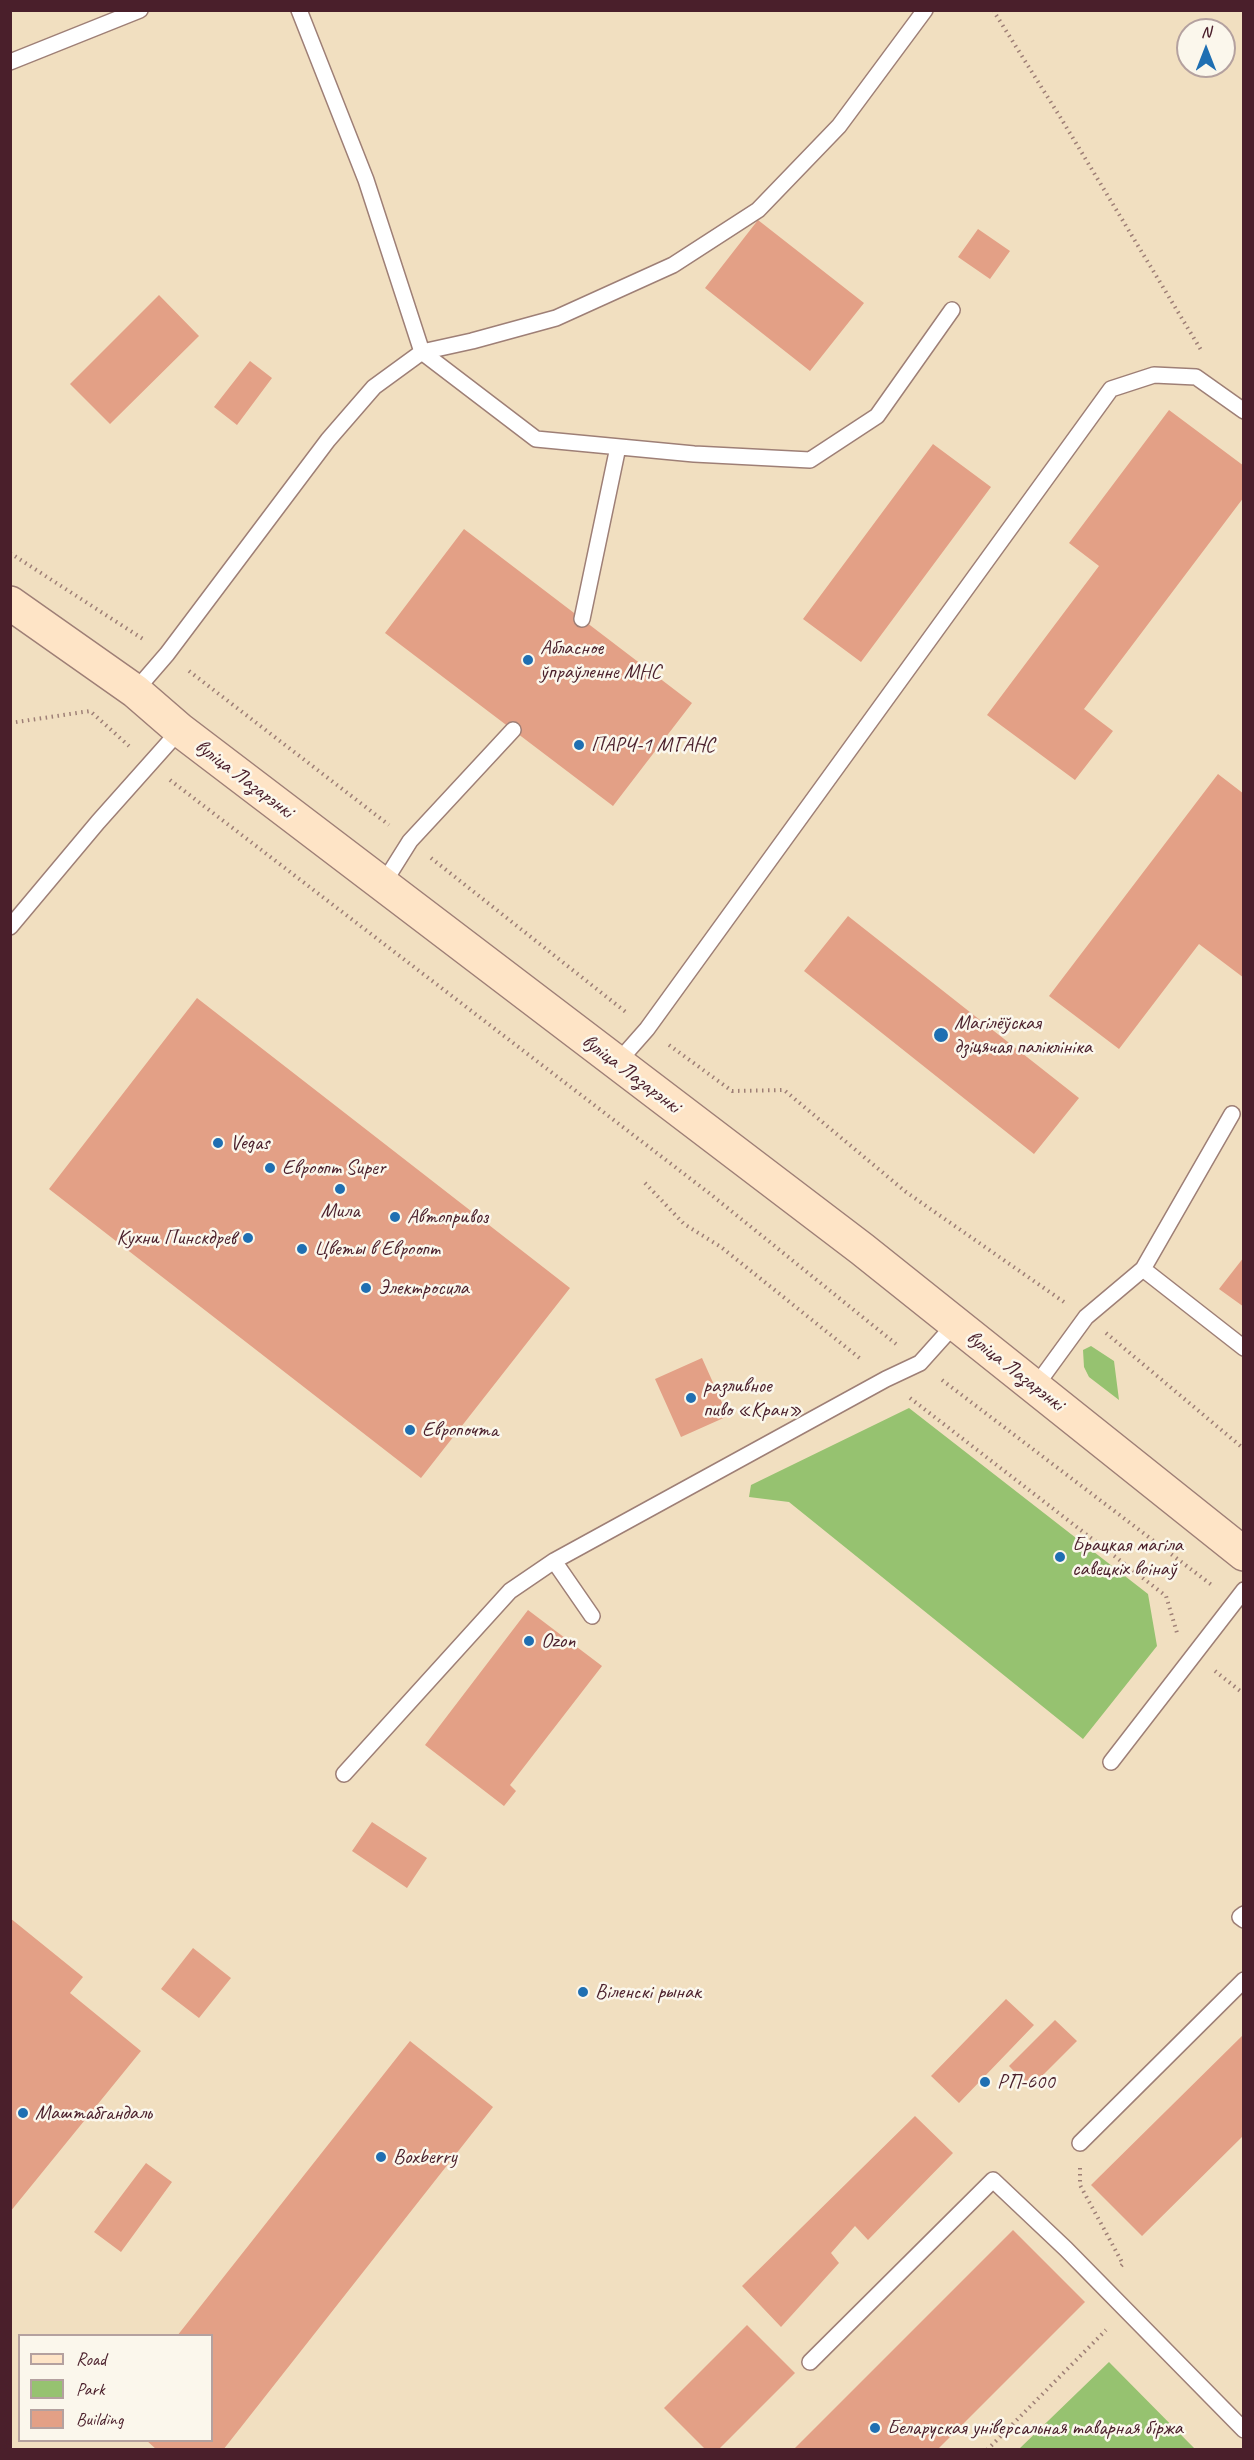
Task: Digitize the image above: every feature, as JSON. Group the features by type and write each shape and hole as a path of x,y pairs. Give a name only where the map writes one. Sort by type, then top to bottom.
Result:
{"main road":[{"name":"вуліца Лазарэнкі","path":"10,603 135,691 180,730 862,1249 1244,1554"}],"lane":[{"path":"10,62 140,10"},
{"path":"299,10 366,180 422,352 536,439 694,454 810,460 877,416 952,309"},
{"path":"135,691 167,654 328,440 374,387 422,352 556,318 673,266 758,210 839,126 925,10"},
{"path":"617,1064 647,1029 1111,389 1154,375 1196,377 1244,411"},
{"path":"582,619 618,447"},
{"path":"10,927 180,730"},
{"path":"383,884 410,841 513,730"},
{"path":"1035,1387 1086,1317 1143,1269 1232,1114"},
{"path":"1143,1269 1244,1348"},
{"path":"344,1774 510,1591 554,1561 886,1379 920,1363 955,1324"},
{"path":"554,1561 591,1616"},
{"path":"1111,1762 1239,1596"},
{"path":"1244,1914 1240,1917 1244,1920"},
{"path":"1080,2143 1244,1980"},
{"path":"810,2362 993,2180 1244,2430"}],"path":[{"path":"993,10 1201,350 1209,356"},
{"path":"10,553 167,654 410,841 647,1029 732,1091 784,1090 906,1192 1086,1317 1244,1449"},
{"path":"10,723 90,711 149,764 709,1193 920,1363 1239,1596"},
{"path":"645,1183 684,1224 721,1248 1166,1596 1181,1644 1244,1694"},
{"path":"1080,2143 1080,2186 1123,2264 1105,2291"},
{"path":"987,2450 1126,2311"}],"green space":[{"path":"1091,1346 1114,1361 1119,1400 1089,1377 1084,1367 1083,1350"},
{"path":"909,1408 1148,1594 1157,1646 1083,1739 789,1502 749,1497 751,1485"},
{"path":"1109,2362 1195,2449 1019,2449"}],"building":[{"path":"758,220 864,303 810,371 705,288"},
{"path":"978,229 1010,251 990,279 958,257"},
{"path":"159,295 199,336 110,424 70,384"},
{"path":"250,361 272,378 237,425 214,407"},
{"path":"1169,410 1244,466 1244,497 1084,709 1113,731 1075,780 987,715 1099,566 1069,543"},
{"path":"933,444 991,487 861,662 803,619"},
{"name":"Абласное ўпраўленне МНС","path":"464,529 692,703 613,806 385,633"},
{"path":"1218,774 1244,794 1244,978 1199,944 1119,1049 1049,996"},
{"name":"Магілёўская дзіцячая паліклініка","path":"848,916 1079,1098 1034,1154 804,971"},
{"path":"197,998 570,1288 421,1478 49,1189"},
{"path":"1244,1257 1244,1307 1219,1289"},
{"name":"разливное пиво «Кран»","path":"702,1358 728,1416 681,1437 655,1379"},
{"path":"528,1610 602,1666 510,1785 516,1791 504,1806 425,1745"},
{"path":"372,1822 427,1858 407,1888 352,1851"},
{"path":"10,1918 83,1977 70,1993 141,2051 10,2212"},
{"path":"193,1948 231,1978 199,2018 161,1989"},
{"path":"1006,1999 1034,2025 959,2103 931,2076"},
{"path":"1055,2020 1077,2041 1030,2088 1009,2066"},
{"path":"1244,2034 1244,2135 1142,2236 1091,2185"},
{"path":"410,2041 493,2107 223,2450 157,2450 148,2442 213,2442 213,2334 179,2334"},
{"path":"915,2116 953,2153 868,2240 855,2226 831,2253 839,2263 781,2327 742,2286"},
{"path":"146,2163 172,2182 121,2252 94,2232"},
{"path":"1013,2230 1085,2302 937,2450 793,2450"},
{"path":"747,2325 795,2373 718,2450 706,2450 664,2408"}],"place":[{"name":"Абласное ўпраўленне МНС","path":"528,660"},
{"name":"ПАРЧ-1 МГАНС","path":"579,745"},
{"name":"Магілёўская дзіцячая паліклініка","path":"941,1035"},
{"name":"Vegas","path":"218,1143"},
{"name":"Евроопт Super","path":"270,1168"},
{"name":"Мила","path":"340,1189"},
{"name":"Автопривоз","path":"395,1217"},
{"name":"Кухни Пинскдрев","path":"248,1238"},
{"name":"Цветы в Евроопт","path":"302,1249"},
{"name":"Электросила","path":"366,1288"},
{"name":"разливное пиво «Кран»","path":"691,1398"},
{"name":"Европочта","path":"410,1430"},
{"name":"Брацкая магіла савецкіх воінаў","path":"1060,1557"},
{"name":"Ozon","path":"529,1641"},
{"name":"Віленскі рынак","path":"583,1992"},
{"name":"РП-600","path":"985,2082"},
{"name":"Маштабгандаль","path":"23,2113"},
{"name":"Boxberry","path":"381,2157"},
{"name":"Беларуская універсальная таварная біржа","path":"875,2428"}]}
